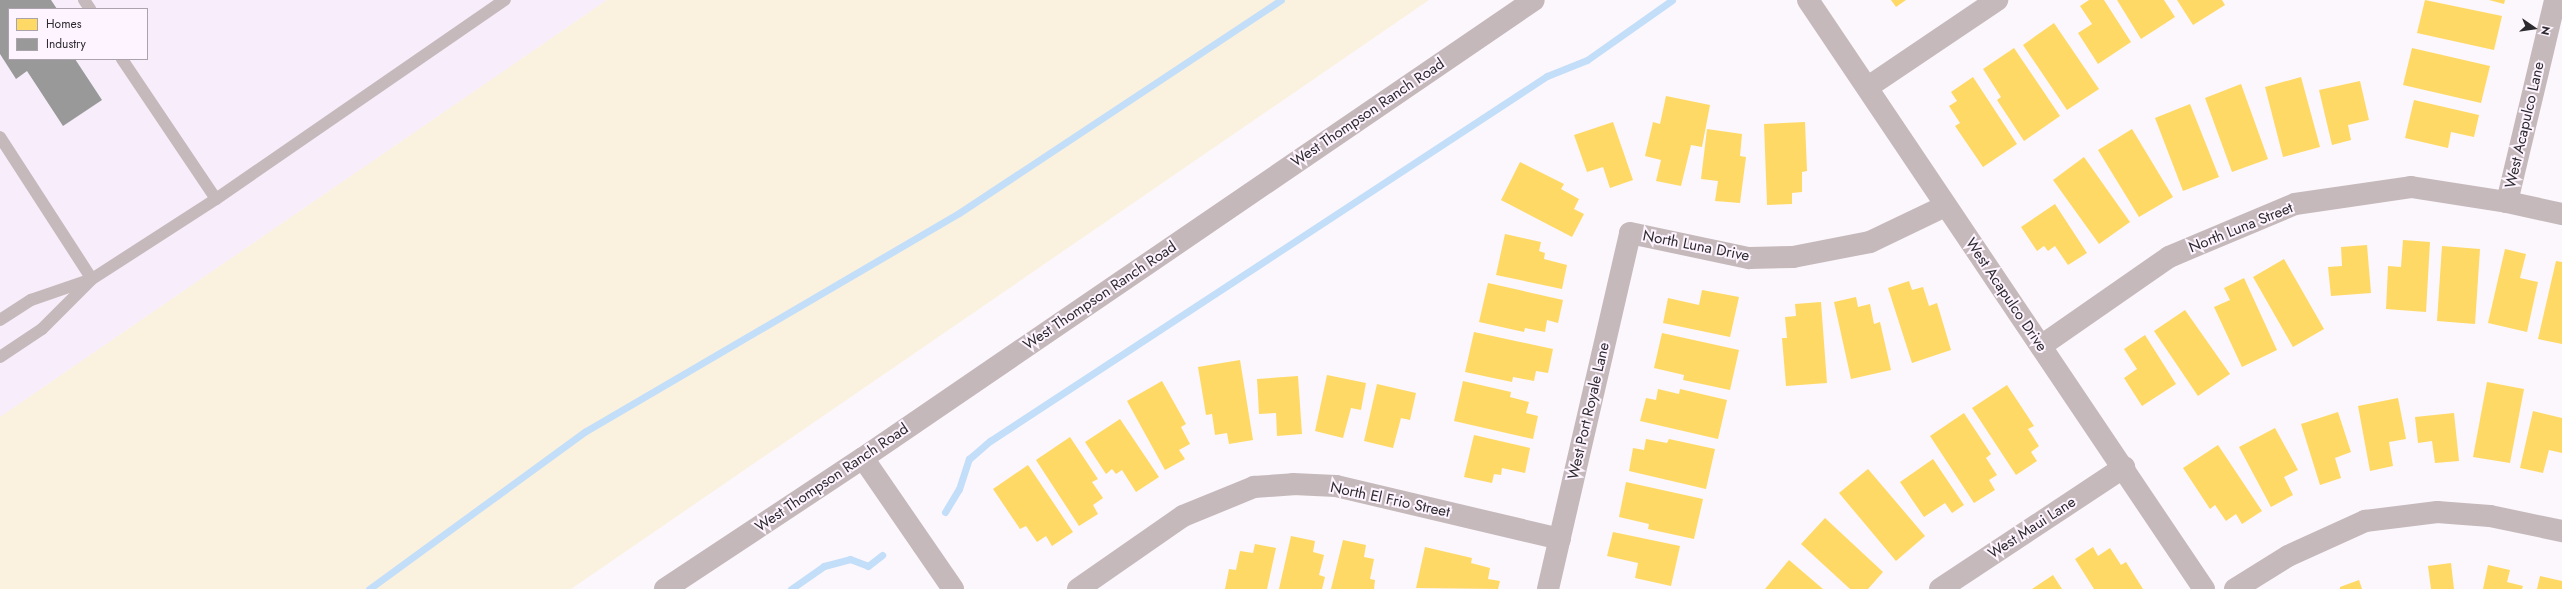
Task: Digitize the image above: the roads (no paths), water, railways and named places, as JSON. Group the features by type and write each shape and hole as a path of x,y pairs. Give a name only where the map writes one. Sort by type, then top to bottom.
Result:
{"main road":[{"name":"West Thompson Ranch Road","path":"665,589 863,458 1534,0"}],"street":[{"name":"West Acapulco Drive","path":"1808,0 1868,87 1944,206 2124,467 2204,589"},
{"path":"1868,87 1997,0"},
{"name":"West Acapulco Lane","path":"2507,202 2555,0"},
{"name":"North Luna Street","path":"2040,346 2169,258 2295,204 2411,187 2507,202 2562,214"},
{"name":"North Luna Drive","path":"1630,233 1749,258 1793,257 1870,242 1944,206"},
{"name":"West Port Royale Lane","path":"1548,589 1630,233"},
{"path":"863,458 954,589"},
{"name":"West Maui Lane","path":"1940,589 2124,467"},
{"name":"North El Frio Street","path":"1086,587 1183,516 1254,487 1293,484 1336,486 1560,539"},
{"path":"2235,589 2288,556 2364,521 2437,512 2490,516 2562,531"}],"lane":[{"path":"0,357 42,329 92,279 216,199 505,0"},
{"path":"123,60 216,199"},
{"path":"0,137 92,279"},
{"path":"0,320 31,300 92,279"}],"waterway":[{"path":"369,589 586,431 959,213 1281,0"},
{"path":"945,512 959,489 969,459 990,441 1547,76 1587,60 1672,0"},
{"path":"791,589 824,566 850,559 868,566 882,555"}]}
